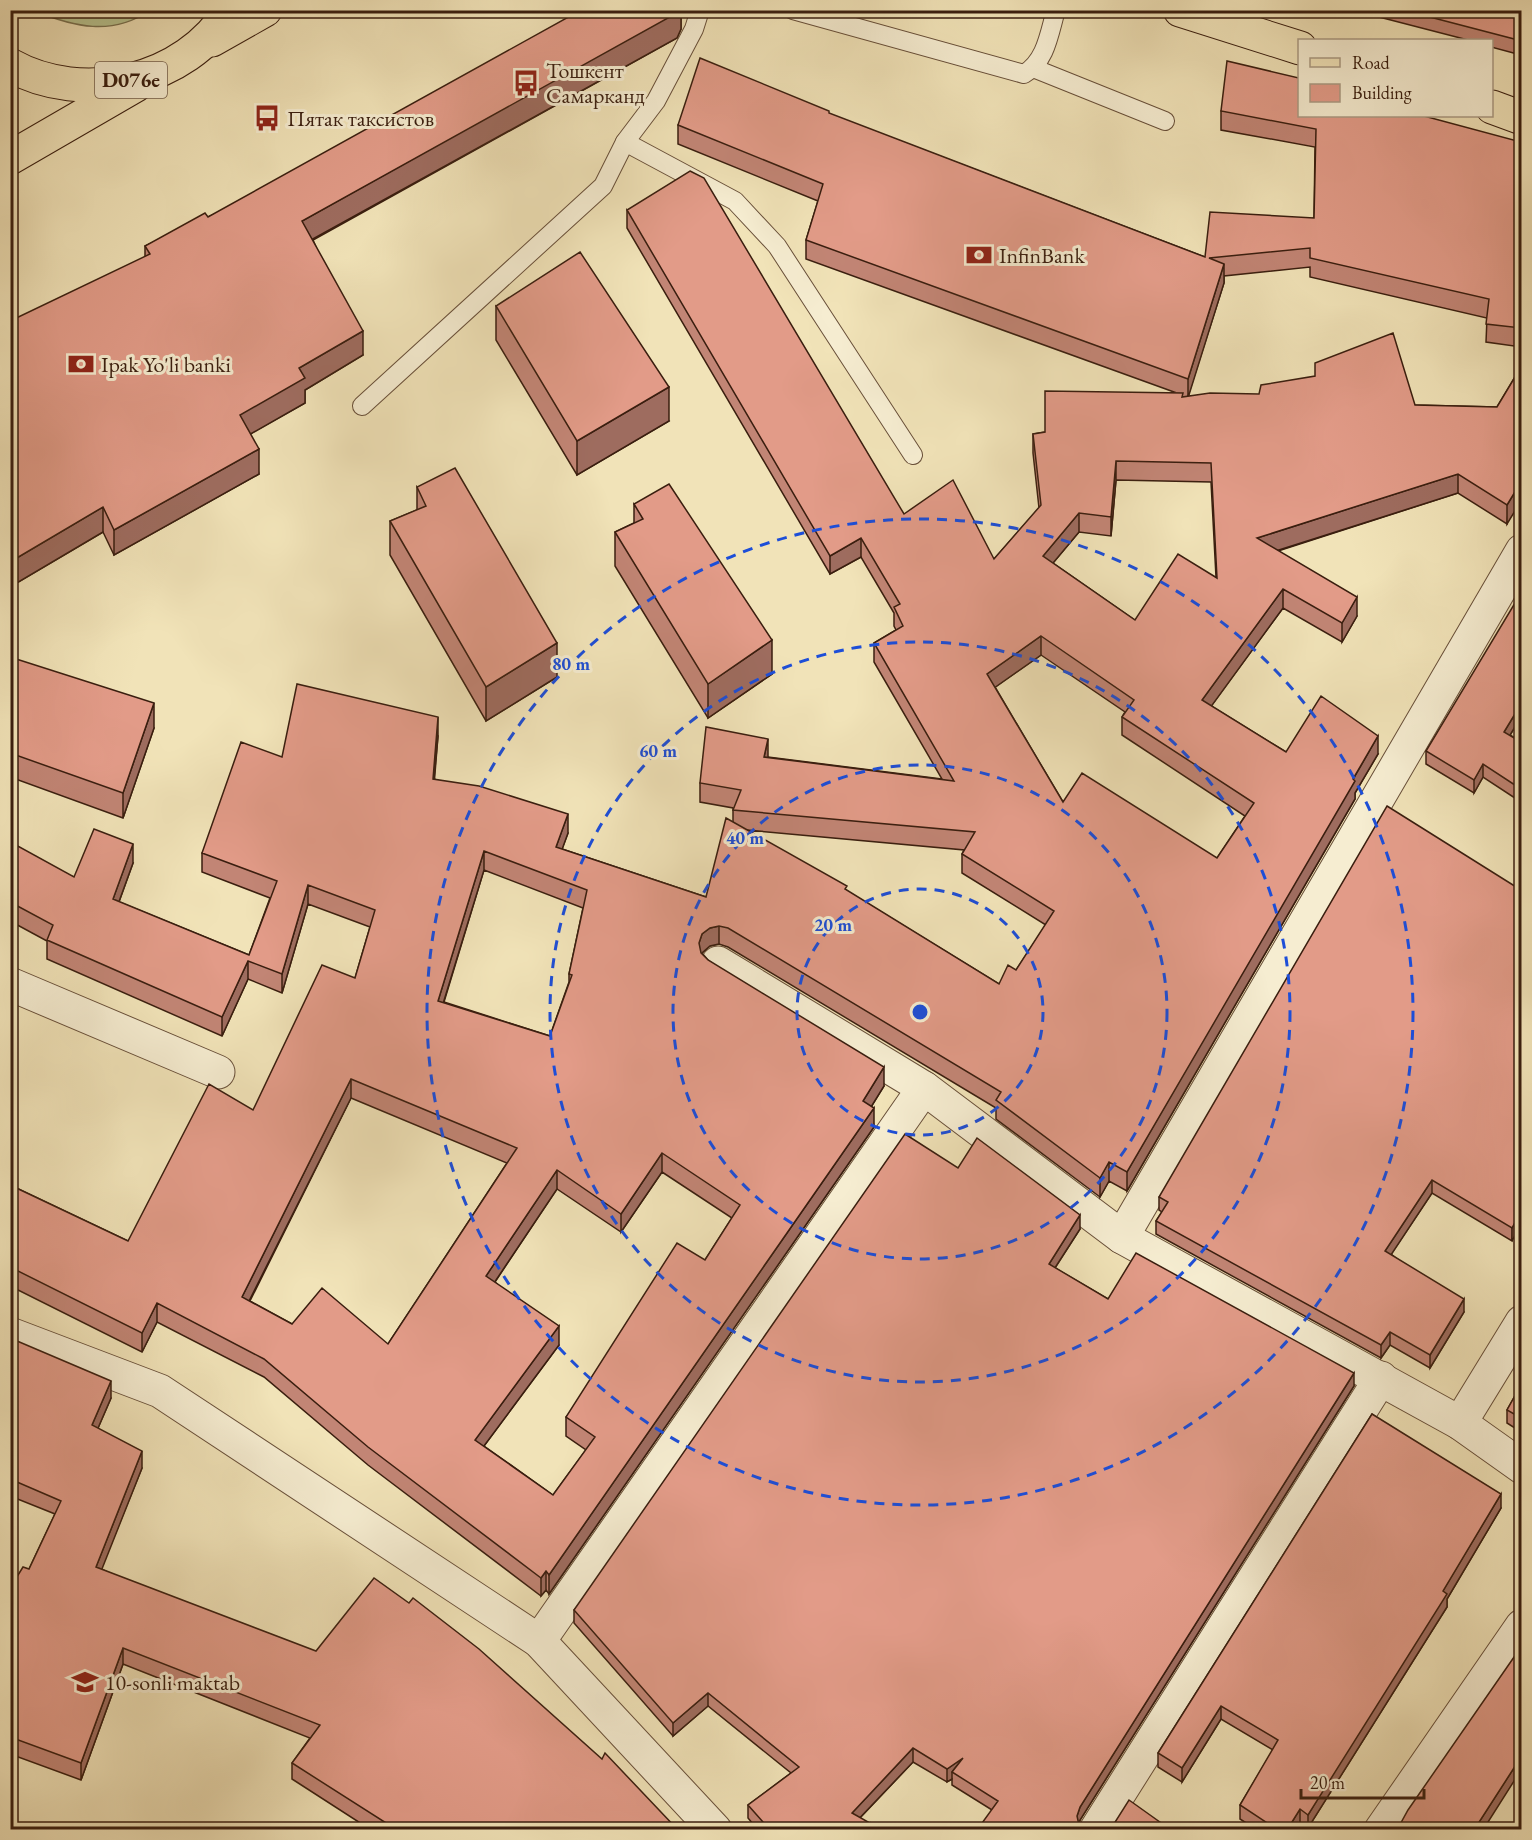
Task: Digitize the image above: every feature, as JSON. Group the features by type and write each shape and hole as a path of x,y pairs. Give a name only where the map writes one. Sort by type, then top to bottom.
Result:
{"main road":[{"name":"D076e","path":"198,48 230,10"},
{"name":"D076e","path":"10,65 25,73 69,85 115,84 158,72 265,10"},
{"path":"1180,10 1298,48"},
{"path":"10,158 158,72"},
{"path":"1493,108 1521,118"}],"street":[{"path":"1122,1237 1521,551"},
{"path":"718,963 924,1088 1122,1237 1460,1423 1521,1467"},
{"path":"10,984 218,1072"},
{"path":"539,1641 924,1088"},
{"path":"1460,1423 1521,1322"},
{"path":"10,1334 160,1391 539,1641 715,1830"},
{"path":"1096,1830 1381,1378"},
{"path":"1381,1830 1521,1626"}],"lane":[{"path":"362,406 603,186 625,142 656,101 694,29 700,10"},
{"path":"793,10 1024,74 1042,58 1056,10"},
{"path":"1033,68 1164,121"},
{"path":"625,142 735,201 777,246 914,455"}],"green space":[{"path":"35,11 149,11 121,24 93,26 78,25"}],"building":[{"path":"581,10 678,10 677,13 302,221 363,331 299,368 305,378 240,415 259,449 114,530 103,507 10,562 10,321 150,254 145,246 205,213 208,217"},
{"path":"1403,10 1521,10 1521,42 1518,40"},
{"path":"700,58 829,111 829,113 1205,257 1210,212 1314,218 1316,129 1221,111 1227,61 1298,78 1298,117 1428,117 1521,142 1521,328 1486,324 1489,299 1310,258 1310,248 1209,258 1224,264 1188,379 806,240 823,184 678,125"},
{"path":"690,171 704,178 904,514 953,480 994,559 1041,505 1033,434 1045,432 1045,391 1183,393 1182,397 1210,393 1259,394 1261,385 1315,376 1315,363 1393,333 1415,405 1497,407 1521,367 1521,482 1507,505 1458,474 1257,538 1357,597 1342,623 1283,589 1202,700 1286,752 1321,696 1378,736 1353,779 1355,781 1127,1172 1109,1162 1100,1178 996,1100 1001,1092 728,928 719,926 710,928 702,934 699,943 701,953 708,960 884,1067 863,1101 874,1108 549,1575 546,1571 541,1578 368,1447 264,1359 157,1303 142,1333 10,1267 10,1185 128,1241 209,1084 253,1110 322,965 355,978 375,910 308,885 282,974 248,961 222,1017 47,940 53,925 10,902 10,856 16,845 74,877 94,829 133,844 113,899 249,955 277,881 202,853 241,742 282,757 297,684 438,717 433,779 479,786 568,814 556,847 706,897 726,818 847,886 845,889 999,984 1008,965 1016,970 1054,911 962,854 975,832 733,810 741,790 700,783 706,727 768,739 764,757 954,781 874,643 903,626 894,607 900,604 861,538 830,556 627,210","holes":["1116,461 1211,463 1217,578 1178,554 1135,620 1043,556 1079,513 1111,517","1041,636 1134,700 1122,717 1254,803 1217,858 1082,773 1063,802 987,674","484,851 587,890 569,974 572,975 550,1036 438,1001","351,1079 517,1148 388,1344 322,1288 292,1324 242,1297","662,1153 740,1205 705,1260 677,1243 566,1417 595,1437 553,1495 475,1440 559,1326 486,1276 557,1170 621,1214"]},
{"path":"580,252 669,387 577,441 496,306"},
{"path":"455,468 557,643 486,687 390,521 426,506 417,487"},
{"path":"669,484 772,640 708,684 615,532 643,519 634,504"},
{"path":"1521,593 1521,704 1504,732 1521,742 1521,789 1483,764 1474,780 1426,751"},
{"path":"10,657 154,703 123,793 10,753"},
{"path":"1387,806 1521,890 1521,1211 1512,1228 1432,1180 1385,1251 1464,1299 1430,1355 1390,1332 1381,1345 1156,1221 1168,1202 1159,1197"},
{"path":"905,1134 958,1168 977,1138 1080,1215 1049,1264 1108,1299 1136,1253 1354,1373 1080,1807 1077,1816 1083,1830 977,1830 998,1801 952,1772 963,1758 947,1769 913,1748 852,1813 870,1823 861,1830 770,1830 748,1805 799,1767 708,1693 673,1723 574,1610"},
{"path":"10,1338 111,1381 92,1425 142,1451 96,1567 316,1651 374,1578 409,1603 413,1598 479,1649 602,1759 605,1753 678,1830 397,1830 292,1763 320,1725 123,1648 81,1763 10,1737 10,1588 23,1567 29,1569 61,1501 10,1479"},
{"path":"1521,1385 1521,1418 1507,1410"},
{"path":"1372,1414 1501,1494 1443,1591 1447,1594 1308,1815 1300,1809 1287,1830 1278,1830 1240,1805 1278,1740 1221,1706 1182,1768 1158,1753"},
{"path":"1521,1647 1521,1757 1474,1830 1397,1830 1408,1810"},
{"path":"1129,1800 1171,1830 1109,1830"}],"place":[{"name":"Тошкент Самарканд","path":"526,83"},
{"name":"Пятак таксистов","path":"267,118"},
{"name":"InfinBank","path":"979,255"},
{"name":"Ipak Yo'li banki","path":"81,364"},
{"name":"10-sonli maktab","path":"85,1682"}]}
